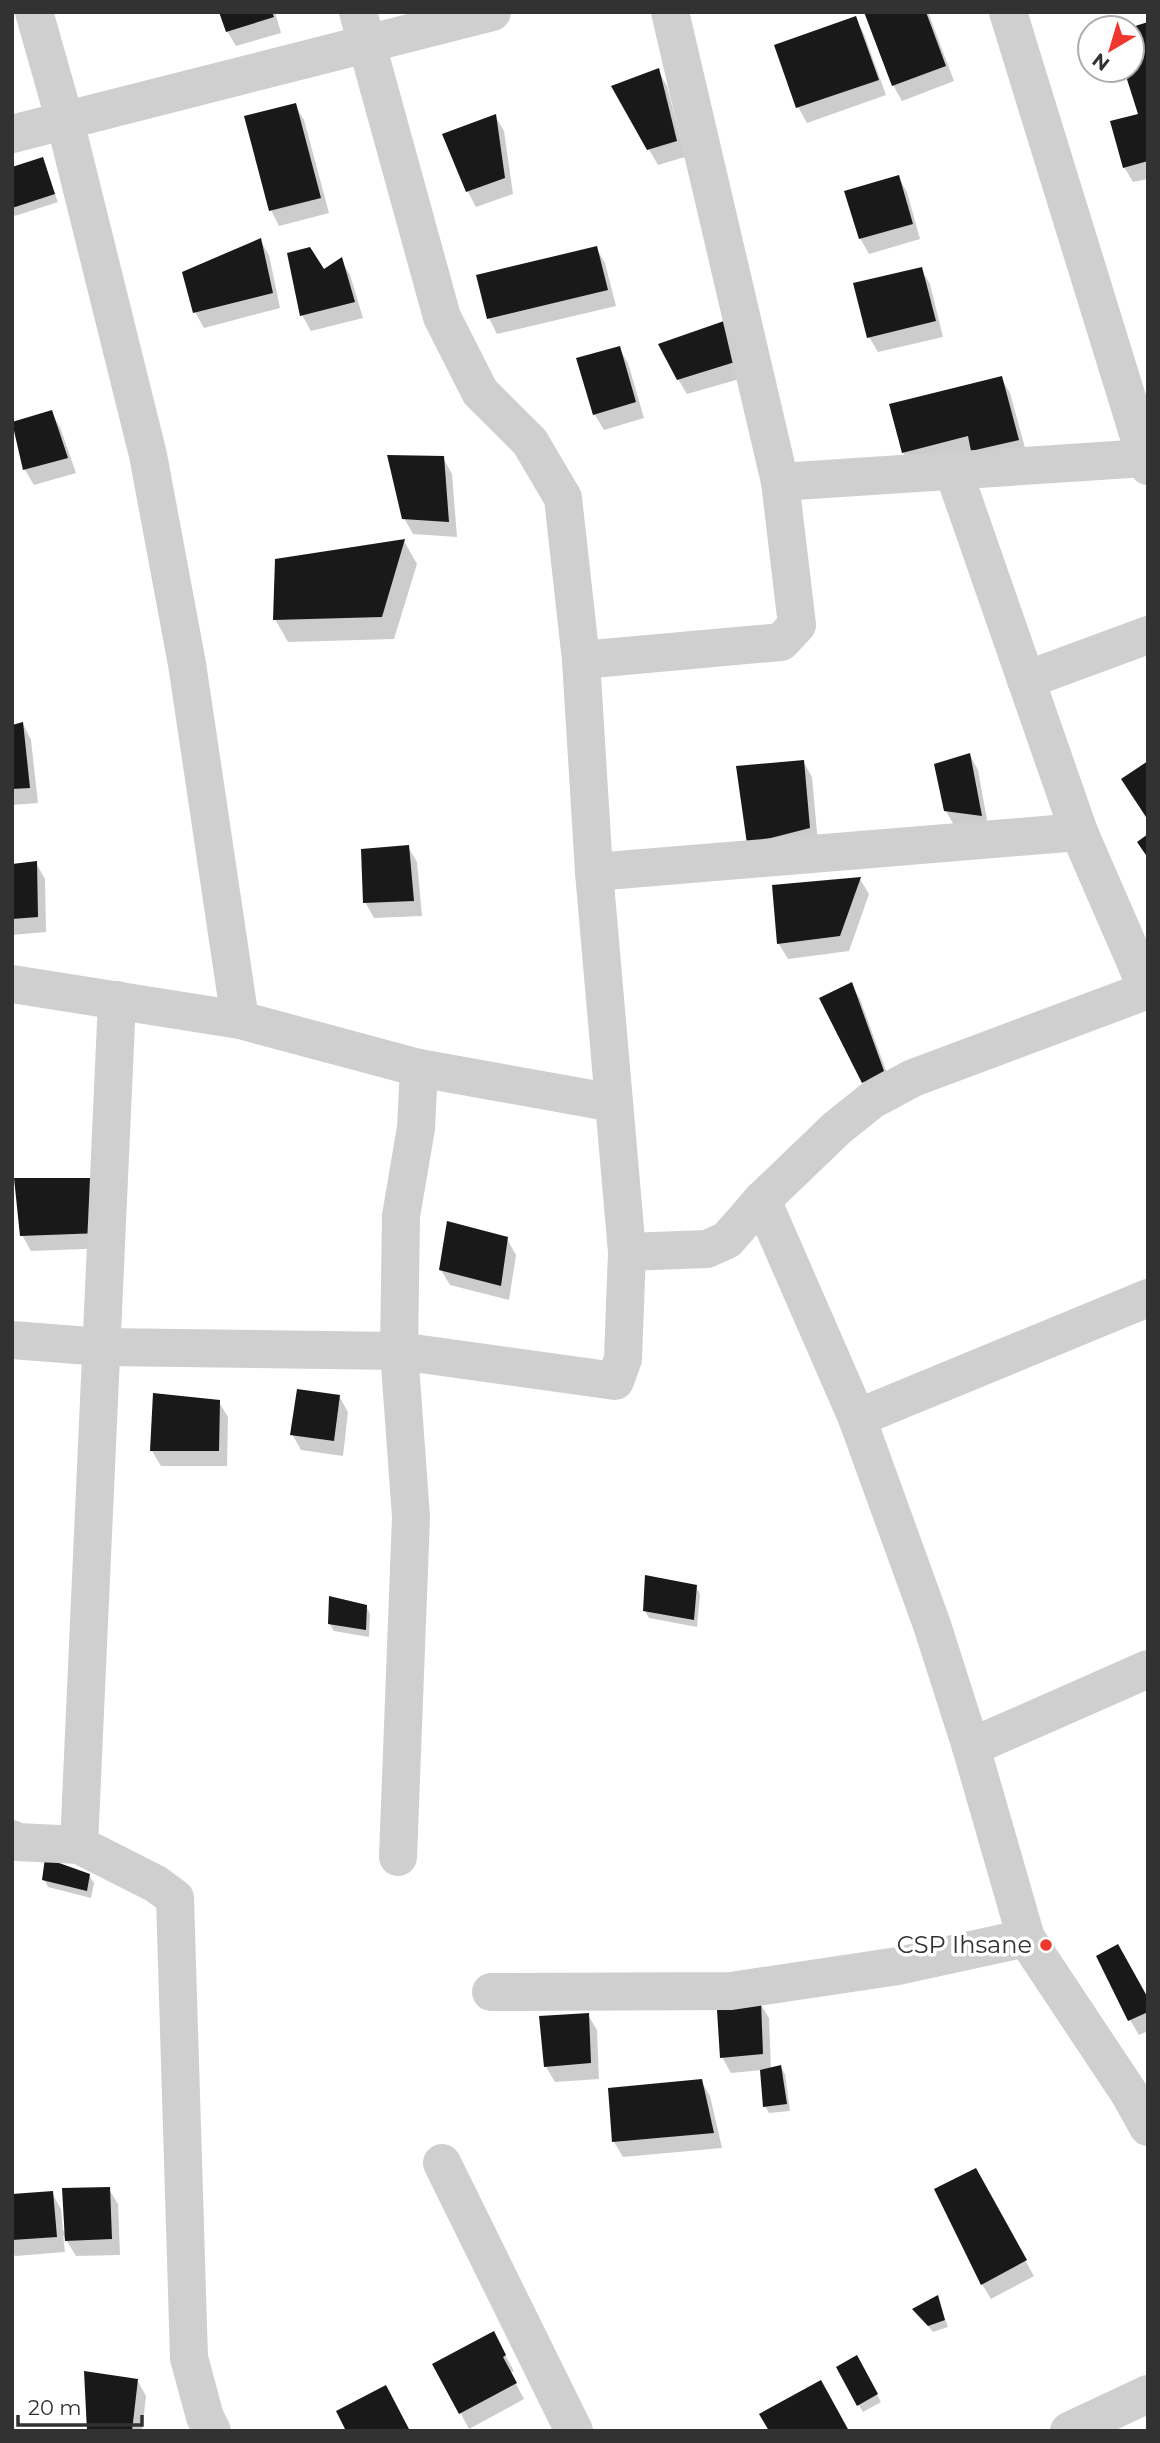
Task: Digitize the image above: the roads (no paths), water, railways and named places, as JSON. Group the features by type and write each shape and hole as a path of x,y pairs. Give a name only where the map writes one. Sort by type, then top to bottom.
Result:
{"street":[{"path":"34,12 65,121 148,456 187,664 240,1020"},
{"path":"12,134 65,121 361,28 492,12"},
{"path":"581,660 781,642 797,625 780,482 670,12"},
{"path":"780,482 953,470 1146,462 1008,12"},
{"path":"12,1340 102,1347 399,1351 615,1381 622,1359 627,1252 594,872 581,660 563,498 530,442 480,393 442,317 361,28"},
{"path":"627,1252 707,1249 727,1240 762,1200 837,1128 872,1100 913,1078 1148,990 1079,832 953,470"},
{"path":"1026,680 1148,635"},
{"path":"594,872 1079,832"},
{"path":"12,984 240,1020 419,1068 614,1103"},
{"path":"79,1845 117,1000"},
{"path":"398,1857 411,1517 399,1351 401,1216 416,1128 419,1068"},
{"path":"762,1200 857,1418 932,1625 971,1747 1026,1938 1129,2093 1148,2127"},
{"path":"857,1418 1148,1298"},
{"path":"971,1747 1148,1669"},
{"path":"14,1843 79,1845 156,1884 175,1898 189,2358 205,2417 212,2431"},
{"path":"491,1992 731,1991 898,1966 1026,1938"},
{"path":"442,2163 575,2431"},
{"path":"1069,2431 1148,2393"}],"place":[{"name":"CSP Ihsane","path":"1046,1945"}]}
